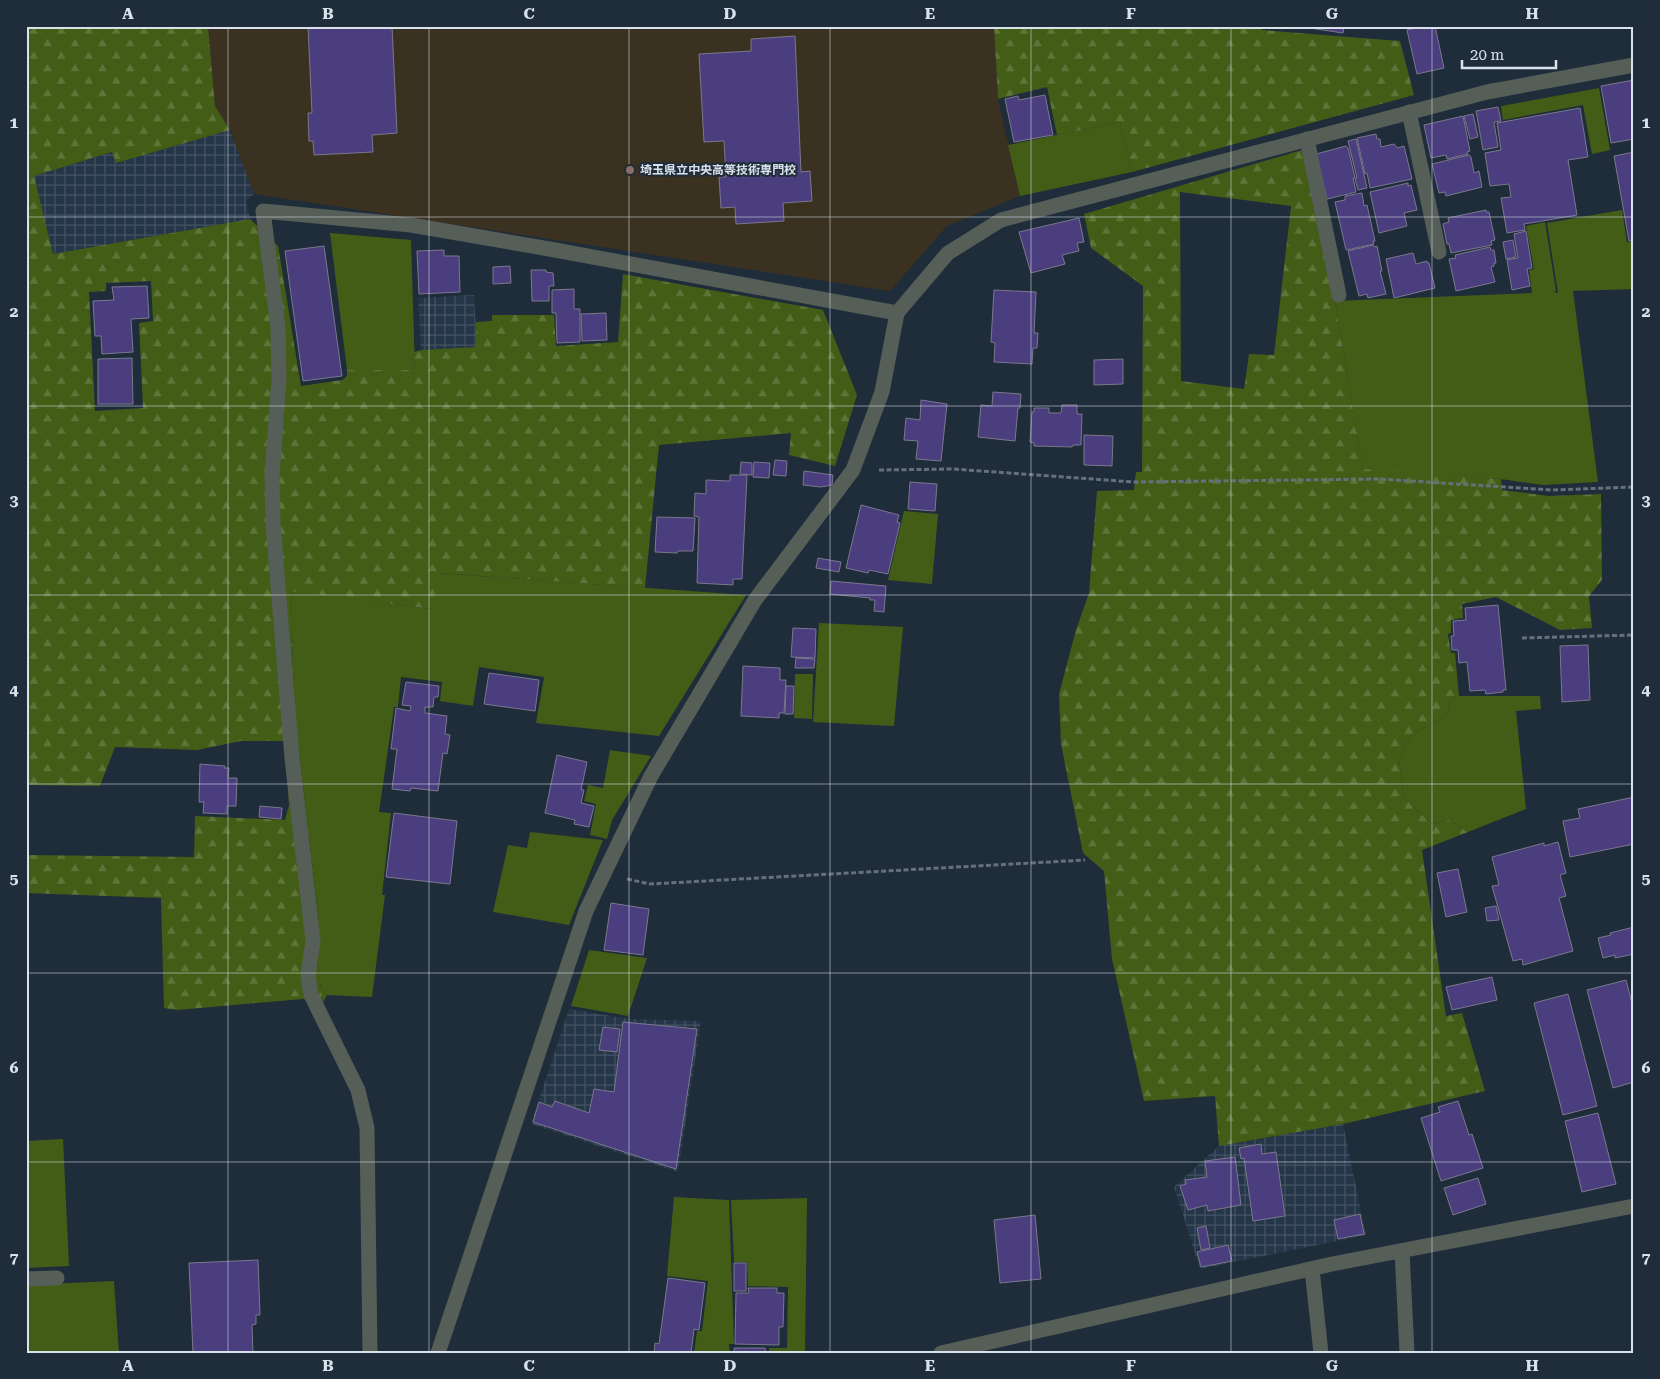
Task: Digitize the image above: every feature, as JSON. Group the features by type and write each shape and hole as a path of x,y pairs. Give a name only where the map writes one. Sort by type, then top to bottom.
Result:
{"street":[{"path":"438,1353 586,911 651,776 756,600 853,470 882,392 897,312 948,253 1001,220 1487,92 1634,65"},
{"path":"1409,112 1439,252"},
{"path":"1307,139 1339,296"},
{"path":"370,1353 368,1128 358,1090 311,995 308,976 313,941 292,758 273,524 272,476 279,378 278,327 263,211 411,225 897,312"},
{"path":"941,1353 1312,1269 1634,1206"},
{"path":"1402,1251 1407,1353"},
{"path":"1312,1269 1321,1353"},
{"path":"26,1279 57,1278"}],"path":[{"path":"853,470 954,470 1134,482 1379,479 1552,490 1634,486"},
{"path":"1522,638 1634,635"},
{"path":"604,874 650,884 1085,860"}],"shaded area":[{"name":"埼玉県立中央高等技術専門校","path":"208,26 994,26 998,99 1020,196 947,226 890,291 254,194 230,130 215,106"},
{"path":"230,130 254,194 246,201 250,219 53,254 34,176 113,152 116,163"},
{"path":"474,295 477,347 421,350 418,298"},
{"path":"569,1009 629,1019 701,1021 678,1172 531,1124"},
{"path":"1343,1124 1366,1235 1200,1269 1174,1187 1219,1146"}],"green space":[{"path":"26,26 208,26 215,106 230,130 116,163 112,152 34,176 53,254 250,219 278,246 301,386 342,380 347,376 347,370 415,370 414,352 476,347 476,322 492,321 492,315 554,315 556,346 618,342 623,274 823,310 857,395 835,466 789,455 791,433 659,445 645,588 439,573 432,609 291,591 294,709 319,922 317,961 323,1003 303,999 177,1010 164,1008 161,898 26,893 26,855 194,857 195,816 285,820 289,805 284,741 241,741 197,750 115,747 100,786 26,785","holes":["151,281 153,321 139,323 143,408 95,411 89,292 106,291 106,283"]},
{"path":"994,26 1262,26 1262,30 1400,41 1414,95 1132,172 1120,122 1057,135 1047,87 998,99"},
{"path":"1599,88 1610,150 1592,154 1583,105 1503,120 1501,106"},
{"path":"1120,122 1132,172 1020,196 1008,145"},
{"path":"1302,150 1335,301 1363,469 1501,479 1502,490 1549,496 1601,494 1602,580 1589,596 1592,628 1560,630 1496,597 1462,604 1463,618 1451,620 1451,633 1448,634 1451,653 1455,653 1459,696 1451,696 1447,715 1410,736 1399,759 1404,798 1432,824 1449,820 1468,832 1422,850 1446,1016 1462,1013 1485,1091 1343,1124 1219,1146 1215,1096 1144,1101 1112,959 1104,871 1083,853 1061,744 1059,694 1076,630 1089,593 1097,491 1134,490 1136,472 1142,472 1143,286 1091,248 1084,214","holes":["1180,192 1291,206 1274,355 1249,354 1244,389 1181,381"]},
{"path":"1622,210 1627,242 1634,242 1634,289 1573,291 1598,482 1542,485 1501,479 1363,470 1335,301 1532,293 1529,270 1534,269 1526,226 1545,222 1556,291 1553,292 1558,293 1547,223"},
{"path":"330,233 411,240 415,370 347,370"},
{"path":"904,511 938,514 932,584 888,580"},
{"path":"438,573 746,595 659,736 536,723 544,677 479,667 473,706 440,701 442,682 401,677 398,707 394,707 379,812 391,813 382,895 385,895 372,997 327,995 323,1003 317,961 319,922 294,709 291,590 431,609"},
{"path":"819,623 903,627 894,726 813,722"},
{"path":"795,674 813,674 812,719 794,718"},
{"path":"1451,696 1540,696 1541,709 1516,711 1526,809 1468,832 1449,820 1432,824 1404,798 1399,759 1410,736 1447,715"},
{"path":"610,750 651,756 612,820 607,839 590,835 596,804 584,801 588,785 603,788"},
{"path":"530,832 603,840 569,925 493,912 508,845 527,848"},
{"path":"589,950 647,958 628,1016 571,1006"},
{"path":"63,1139 69,1266 26,1268 26,1141"},
{"path":"674,1197 729,1200 734,1344 729,1344 730,1353 694,1353 697,1331 702,1331 708,1281 667,1276"},
{"path":"807,1198 805,1353 769,1353 769,1348 787,1348 788,1287 748,1286 747,1262 734,1262 731,1200"},
{"path":"114,1281 119,1353 26,1353 26,1285"}],"building":[{"path":"308,26 392,26 397,133 372,135 373,152 314,155 313,141 309,141 308,113 312,113"},
{"path":"1297,26 1344,26 1343,33"},
{"path":"1435,26 1444,68 1417,74 1407,30"},
{"path":"795,36 801,172 810,171 812,201 783,203 784,221 736,224 735,207 721,208 719,177 726,177 724,141 704,142 699,54 751,51 751,39"},
{"path":"1634,80 1634,139 1611,143 1601,86"},
{"path":"1045,95 1053,135 1014,142 1005,99 1018,96 1019,100"},
{"path":"1498,107 1501,121 1494,122 1498,147 1483,150 1476,111"},
{"path":"1580,108 1588,157 1568,160 1577,215 1524,224 1525,230 1507,233 1501,198 1511,197 1509,184 1490,186 1485,153 1501,150 1497,123"},
{"path":"1473,114 1478,137 1470,139 1464,116"},
{"path":"1463,116 1470,151 1467,152 1468,154 1447,159 1446,155 1431,158 1424,125"},
{"path":"1376,134 1377,139 1380,139 1381,147 1394,144 1397,148 1404,146 1412,179 1370,188 1357,138"},
{"path":"1356,139 1367,188 1358,190 1348,141"},
{"path":"1346,146 1355,178 1353,178 1356,192 1327,199 1316,154"},
{"path":"1634,152 1634,240 1629,241 1614,156"},
{"path":"1469,155 1474,173 1479,171 1482,187 1446,196 1445,192 1439,193 1432,164"},
{"path":"1408,183 1408,186 1411,185 1417,210 1404,213 1407,226 1379,233 1370,192"},
{"path":"1362,193 1364,206 1367,205 1375,241 1373,241 1374,244 1346,250 1335,202 1345,200 1345,196"},
{"path":"1486,210 1486,212 1489,212 1495,240 1491,241 1492,245 1451,253 1443,224 1449,222 1448,218"},
{"path":"1079,218 1084,242 1077,243 1079,251 1062,255 1065,264 1031,273 1019,232"},
{"path":"1526,231 1532,268 1527,269 1530,286 1512,290 1507,260 1518,258 1514,234"},
{"path":"1513,240 1516,257 1506,259 1503,242"},
{"path":"1373,245 1374,247 1377,246 1382,271 1380,271 1386,294 1368,298 1367,294 1359,296 1348,251"},
{"path":"324,246 342,376 303,381 285,251"},
{"path":"1490,247 1491,250 1494,250 1496,263 1491,267 1495,282 1456,291 1449,259 1456,258 1455,255"},
{"path":"444,250 444,256 459,256 460,292 419,294 417,251"},
{"path":"1413,253 1416,264 1427,261 1429,263 1435,288 1394,298 1386,259"},
{"path":"510,266 511,283 493,284 493,267"},
{"path":"531,270 546,270 546,272 553,273 554,286 549,286 549,301 532,301"},
{"path":"147,286 149,318 131,319 133,352 102,354 101,336 95,336 93,301 114,300 112,287"},
{"path":"574,289 574,309 580,309 580,342 557,343 556,313 552,313 552,290"},
{"path":"994,290 1036,292 1034,333 1038,333 1037,348 1033,348 1032,364 994,362 995,343 991,342"},
{"path":"606,313 607,340 582,341 581,314"},
{"path":"132,358 133,404 98,404 98,359"},
{"path":"1123,359 1123,384 1094,385 1094,360"},
{"path":"993,392 1021,394 1015,441 978,437 981,405 992,406"},
{"path":"921,400 947,404 941,461 916,459 918,441 904,440 906,418 920,420"},
{"path":"1062,405 1077,405 1077,414 1082,414 1081,445 1073,445 1072,447 1034,446 1034,443 1030,442 1032,412 1034,412 1034,408 1049,408 1049,413 1061,413"},
{"path":"1084,435 1113,436 1112,466 1084,465"},
{"path":"775,460 787,461 786,476 773,475"},
{"path":"741,462 752,463 752,475 740,474"},
{"path":"754,462 770,463 769,478 753,477"},
{"path":"804,471 833,475 832,485 821,487 803,485"},
{"path":"730,475 747,475 742,579 733,579 733,585 697,583 699,517 694,516 695,493 706,494 706,480 730,481"},
{"path":"910,482 937,484 935,511 908,509"},
{"path":"861,505 899,515 897,522 900,523 888,574 869,570 868,573 846,568"},
{"path":"657,517 695,518 693,551 678,551 677,553 655,552"},
{"path":"818,558 841,562 839,572 816,568"},
{"path":"831,581 886,586 884,612 874,611 875,600 870,600 870,598 830,594"},
{"path":"1498,605 1506,690 1486,694 1485,690 1470,691 1467,662 1459,663 1458,650 1452,650 1451,636 1454,636 1453,621 1466,620 1465,608"},
{"path":"793,628 816,629 815,658 791,657"},
{"path":"1588,645 1590,700 1562,702 1560,646"},
{"path":"796,658 815,659 814,668 795,668"},
{"path":"743,666 780,668 780,680 786,680 784,713 779,713 779,718 741,716"},
{"path":"489,673 539,680 535,711 484,704"},
{"path":"406,682 439,686 438,697 434,697 433,707 425,707 425,713 447,716 445,734 450,735 447,754 443,753 438,791 411,788 410,791 392,789 397,749 391,749 396,708 410,711 411,706 402,705"},
{"path":"786,686 794,686 793,714 785,714"},
{"path":"557,755 587,762 581,790 584,790 581,803 594,806 589,827 574,824 575,820 545,813"},
{"path":"200,764 225,766 224,768 229,768 228,778 237,778 236,806 227,806 227,814 203,813 204,802 199,802"},
{"path":"1634,797 1634,844 1570,857 1563,821 1580,818 1578,809"},
{"path":"260,806 282,808 281,819 259,817"},
{"path":"394,813 457,821 450,884 386,877"},
{"path":"1558,842 1566,873 1560,875 1566,896 1559,898 1573,951 1523,965 1522,959 1513,961 1492,886 1499,885 1492,857 1544,843 1544,846"},
{"path":"1458,869 1467,912 1446,917 1437,873"},
{"path":"611,903 649,909 643,955 604,950"},
{"path":"1496,906 1499,920 1487,921 1485,908"},
{"path":"1634,927 1634,954 1615,958 1615,955 1603,958 1598,938"},
{"path":"1492,977 1497,1000 1452,1010 1446,987"},
{"path":"1626,980 1634,1011 1634,1082 1613,1088 1587,990"},
{"path":"1568,994 1597,1106 1563,1115 1534,1003"},
{"path":"623,1022 697,1029 676,1169 533,1122 539,1102 552,1107 555,1101 589,1113 594,1089 614,1092"},
{"path":"603,1027 620,1029 617,1052 599,1050"},
{"path":"1458,1101 1469,1135 1472,1134 1483,1168 1441,1181 1421,1118 1440,1112 1438,1107"},
{"path":"1598,1113 1616,1184 1582,1192 1565,1121"},
{"path":"1261,1144 1262,1154 1276,1152 1285,1216 1253,1221 1244,1158 1241,1159 1239,1148"},
{"path":"1235,1157 1241,1205 1208,1211 1207,1205 1188,1210 1180,1186 1186,1184 1185,1180 1207,1177 1205,1161"},
{"path":"1478,1178 1486,1204 1453,1215 1444,1188"},
{"path":"1360,1214 1364,1234 1338,1239 1334,1220"},
{"path":"1035,1215 1041,1279 1000,1283 994,1220"},
{"path":"1206,1226 1210,1248 1201,1250 1197,1228"},
{"path":"1228,1245 1232,1261 1201,1267 1197,1252"},
{"path":"258,1260 260,1315 256,1315 256,1324 252,1325 253,1353 193,1353 189,1263"},
{"path":"734,1263 746,1263 746,1291 734,1291"},
{"path":"668,1278 705,1283 699,1330 694,1329 691,1353 654,1353 655,1343 659,1344"},
{"path":"748,1288 777,1288 777,1293 784,1293 783,1327 779,1327 779,1345 735,1344 736,1293 749,1293"},
{"path":"734,1348 765,1348 766,1353 734,1353"}],"place":[{"name":"埼玉県立中央高等技術専門校","path":"630,170"}]}
